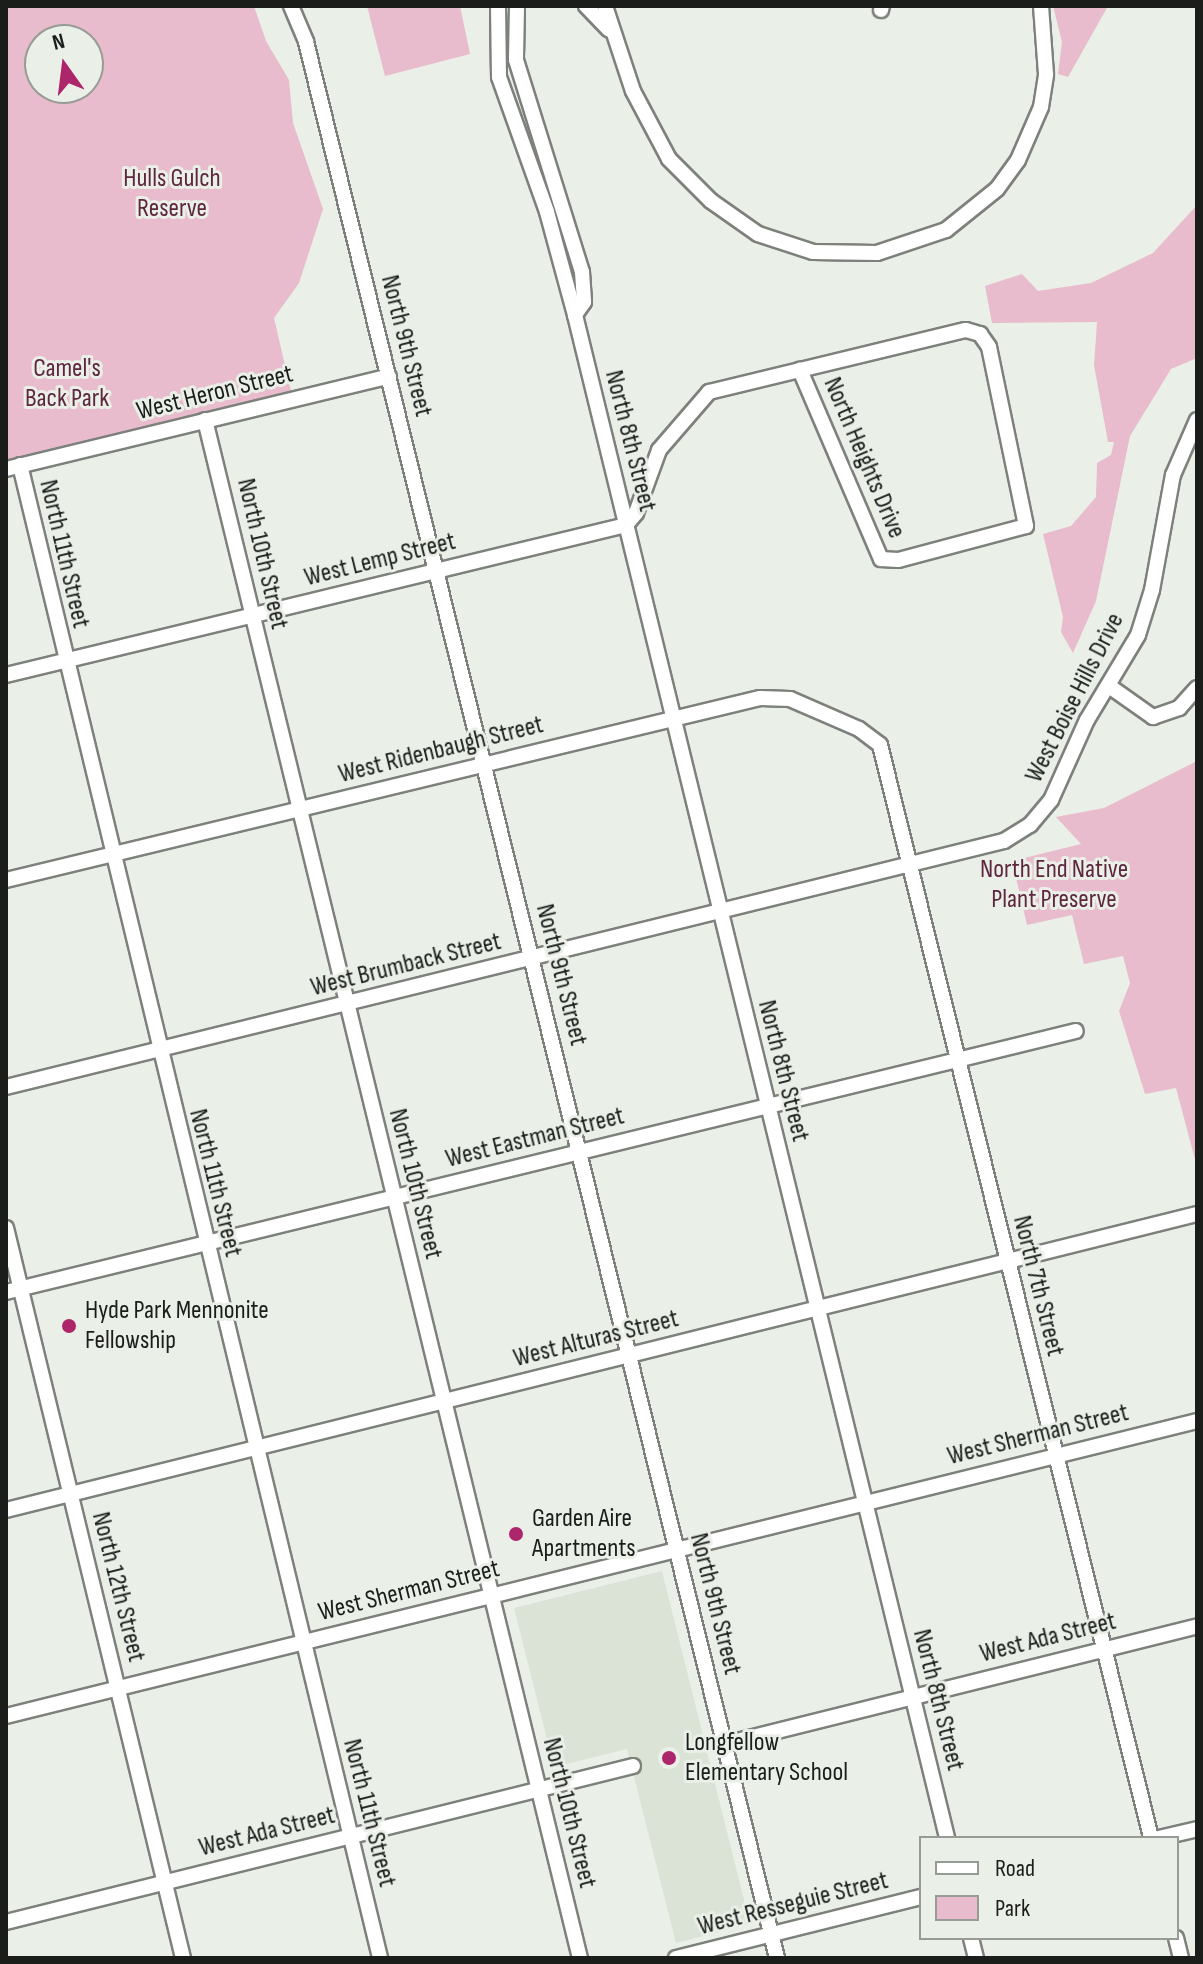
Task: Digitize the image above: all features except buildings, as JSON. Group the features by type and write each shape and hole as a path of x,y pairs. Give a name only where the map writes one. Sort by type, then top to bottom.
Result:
{"street":[{"name":"North 9th Street","path":"291,6 306,42 777,1958"},
{"name":"North 8th Street","path":"498,6 499,77 547,212 575,315 947,1836"},
{"name":"North 8th Street","path":"517,6 516,60 582,272 584,302 575,315"},
{"path":"586,6 609,30"},
{"path":"605,6 609,30 633,91 669,159 711,201 758,234 813,252 877,253 946,230 997,189 1018,160 1041,107 1046,74 1041,6"},
{"name":"North Heights Drive","path":"626,525 636,513 659,450 697,402 715,390 966,330 980,334 989,347 1026,526 898,560 881,559 800,370"},
{"name":"West Heron Street","path":"13,467 389,376"},
{"name":"North 10th Street","path":"205,420 580,1958"},
{"name":"West Boise Hills Drive","path":"1004,841 1030,825 1051,800 1138,635 1152,590 1173,475 1197,420"},
{"name":"North 11th Street","path":"13,467 111,855 380,1958"},
{"name":"West Lemp Street","path":"6,675 626,525"},
{"path":"1109,686 1153,717 1179,708 1197,688"},
{"name":"West Ridenbaugh Street","path":"6,880 760,698 790,699 859,729 880,745"},
{"name":"North 7th Street","path":"880,745 1151,1836"},
{"name":"West Brumback Street","path":"6,1087 909,867 1004,841"},
{"name":"West Eastman Street","path":"13,1290 1076,1031"},
{"path":"1195,1215 1197,1231"},
{"name":"West Alturas Street","path":"6,1510 1195,1215"},
{"name":"North 12th Street","path":"6,1228 13,1290 70,1494 183,1958"},
{"name":"West Sherman Street","path":"6,1716 1197,1421"},
{"name":"West Ada Street","path":"725,1744 1197,1626"},
{"name":"West Ada Street","path":"6,1922 633,1766"},
{"path":"1167,1836 1197,1829"},
{"name":"West Resseguie Street","path":"676,1958 919,1897"}],"shaded area":[{"name":"Longfellow Elementary School","path":"662,1571 750,1924 676,1943 627,1749 554,1767 514,1608"}],"green space":[{"name":"Hulls Gulch Reserve","path":"6,6 254,6 266,41 289,80 293,123 323,209 299,283 274,318 291,391 6,460"},
{"path":"367,6 460,6 470,54 385,76"},
{"path":"1053,6 1108,6 1068,77 1058,74 1062,42"},
{"path":"1197,205 1197,358 1171,369 1130,436 1096,601 1073,653 1061,632 1063,617 1043,534 1071,526 1096,497 1097,463 1111,455 1114,442 1108,442 1094,365 1097,322 992,323 985,286 1022,274 1038,291 1091,283 1153,253"},
{"name":"North End Native Plant Preserve","path":"1197,761 1197,1167 1176,1088 1145,1094 1119,1011 1130,983 1123,956 1084,964 1072,915 1027,925 1012,861 1081,844 1056,817 1104,808"}],"place":[{"name":"Hyde Park Mennonite Fellowship","path":"69,1326"},
{"name":"Garden Aire Apartments","path":"516,1534"},
{"name":"Longfellow Elementary School","path":"669,1758"}],"park label":[{"name":"Camel's Back Park","path":"67,384"}]}
